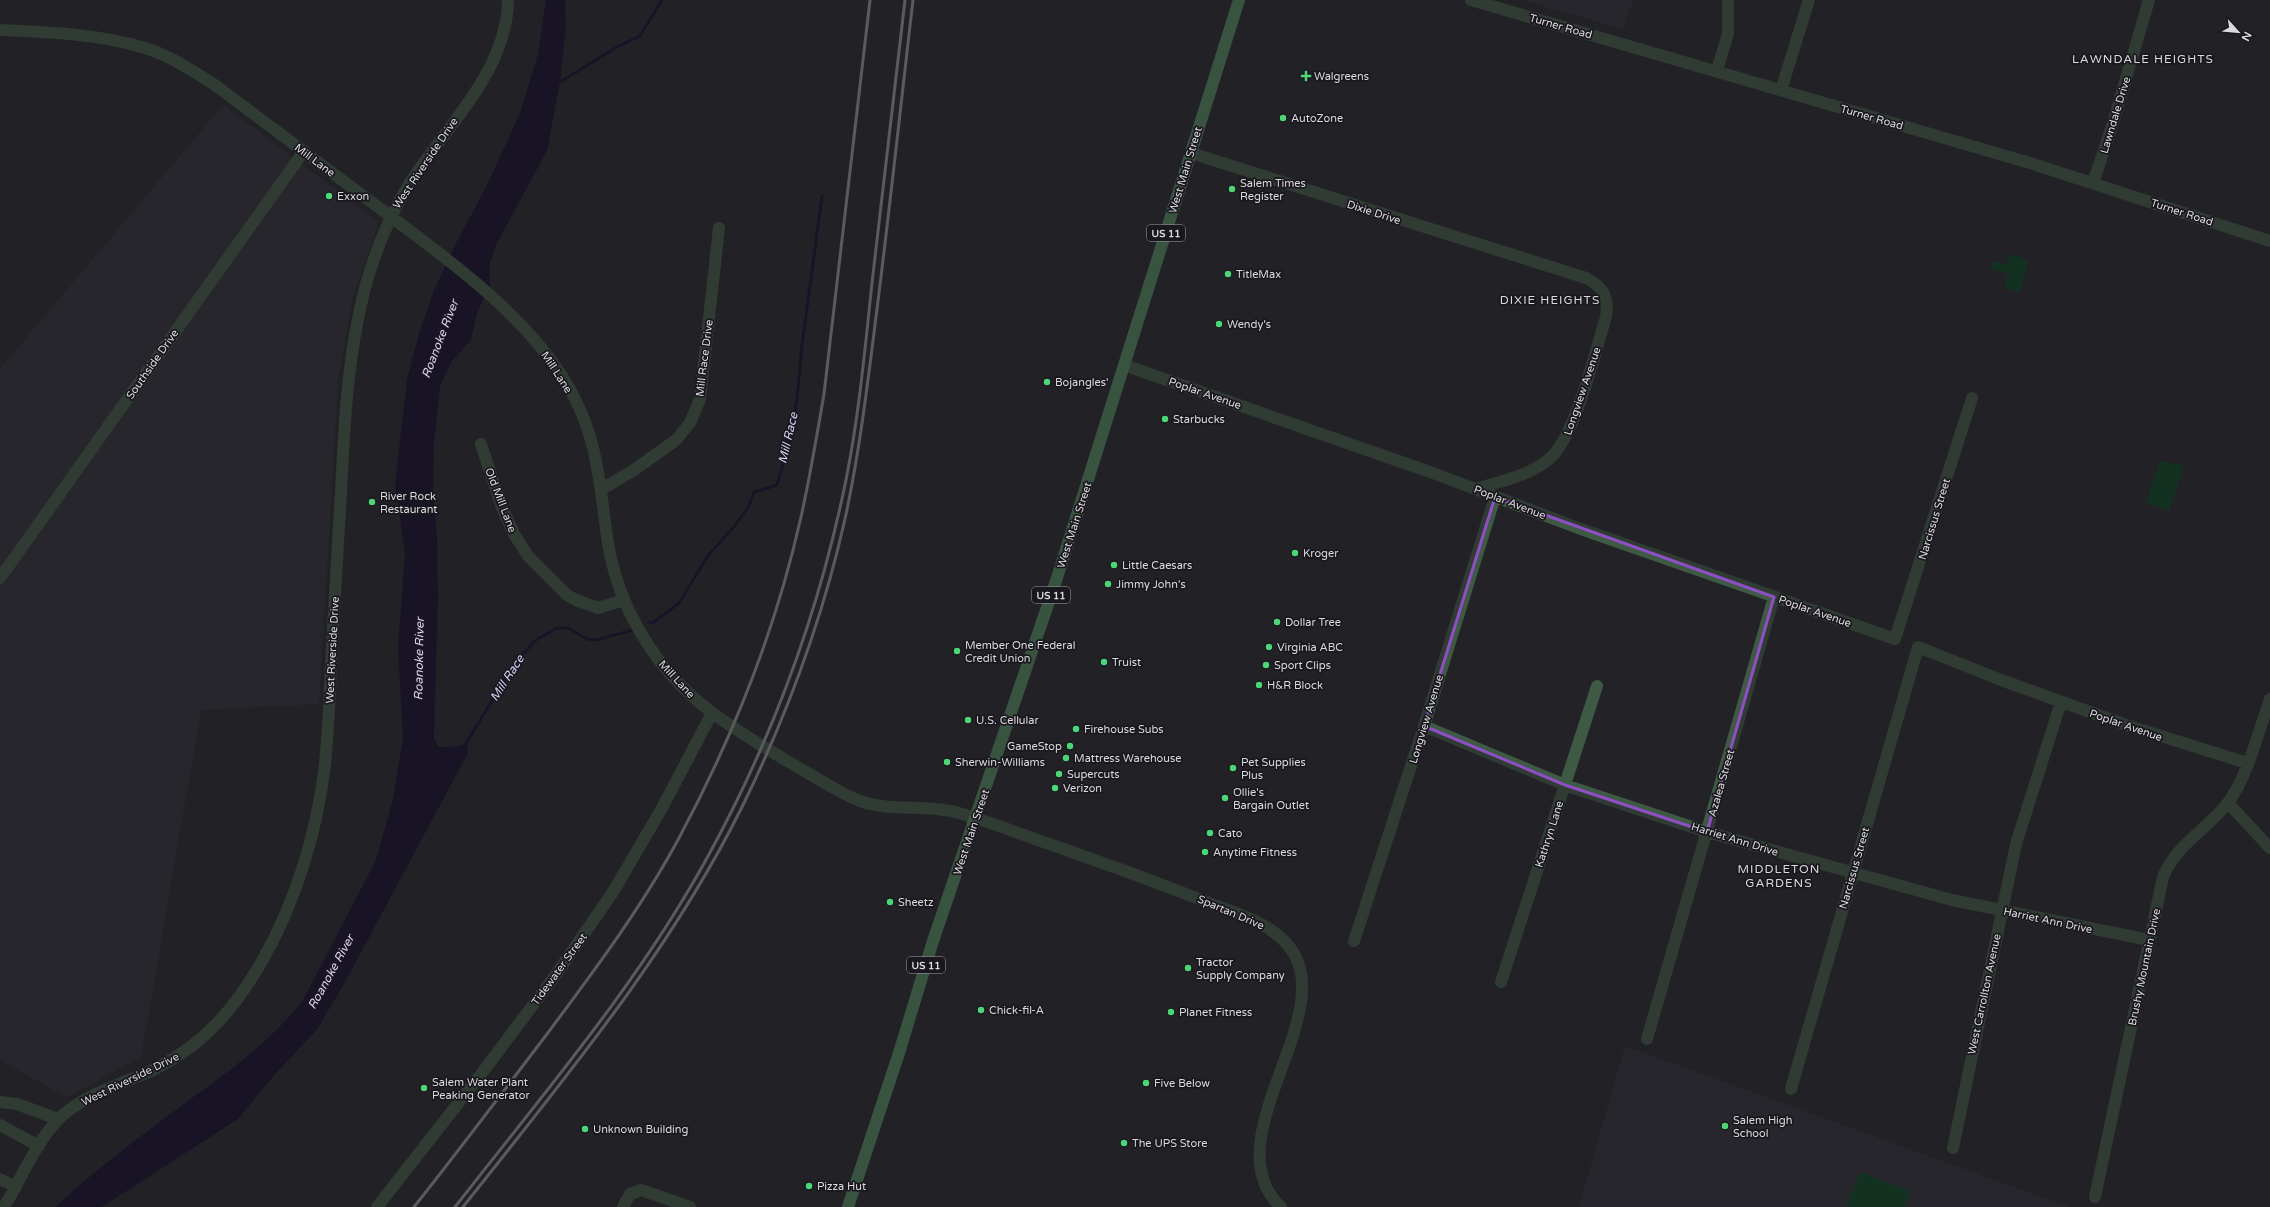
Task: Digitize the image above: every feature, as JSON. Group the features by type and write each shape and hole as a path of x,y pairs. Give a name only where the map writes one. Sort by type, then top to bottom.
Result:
{"main road":[{"name":"West Main Street","path":"848,1207 975,818 1057,578 1239,0"}],"street":[{"name":"West Riverside Drive","path":"4,1207 38,1146 58,1120 81,1102 169,1061 191,1048 218,1024 246,987 284,917 294,892 312,829 325,764 344,425 350,363 365,289 381,238 390,216 409,183 470,97 494,60 505,28 508,0"},
{"name":"Turner Road","path":"1471,0 1717,70 2093,183 2270,241"},
{"path":"1717,70 1728,34 1728,0"},
{"path":"1781,90 1809,0"},
{"name":"Lawndale Drive","path":"2093,183 2112,126 2149,0"},
{"name":"Mill Lane","path":"0,30 40,32 124,42 166,56 215,85 426,243 521,325 541,347 570,390 591,437 602,489 609,546 624,600 636,624 664,667 678,683 712,713 762,746 853,798 879,806 940,809 975,818"},
{"name":"Southside Drive","path":"0,578 304,151"},
{"name":"Dixie Drive","path":"1191,153 1557,269"},
{"name":"Mill Race Drive","path":"602,489 666,448 690,423 700,399 719,228"},
{"name":"Longview Avenue","path":"1475,489 1509,478 1545,462 1558,451 1565,440 1574,419 1606,318 1607,300 1605,293 1594,282 1557,269"},
{"name":"Poplar Avenue","path":"1124,365 1895,639"},
{"name":"Narcissus Street","path":"1895,639 1972,398"},
{"name":"Old Mill Lane","path":"482,444 501,505 514,534 528,556 568,595 576,600 598,608 624,600"},
{"name":"Longview Avenue","path":"1354,941 1424,726 1495,497"},
{"name":"Azalea Street","path":"1647,1039 1774,597"},
{"name":"Poplar Avenue","path":"1918,647 2061,702 2179,743 2247,763"},
{"name":"Narcissus Street","path":"1791,1089 1918,647"},
{"name":"Kathryn Lane","path":"1501,982 1597,686"},
{"name":"Brushy Mountain Drive","path":"2095,1197 2163,877 2175,854 2228,803 2238,785 2247,763 2270,699"},
{"name":"West Carrollton Avenue","path":"1953,1148 2019,829 2061,702"},
{"name":"Tidewater Street","path":"377,1207 451,1115 583,936 631,863 712,713"},
{"name":"Harriet Ann Drive","path":"1424,726 1565,784 1707,832 1952,900 2149,940"},
{"path":"2228,803 2270,848"},
{"name":"Spartan Drive","path":"975,818 1137,876 1242,916 1268,927 1288,944 1301,968 1304,988 1300,1008 1270,1106 1258,1154 1266,1190 1281,1207"},
{"path":"0,1102 17,1104 58,1120"},
{"path":"0,1125 38,1146"},
{"path":"0,1179 16,1187"},
{"path":"623,1207 630,1194 641,1190 690,1207"}],"highlighted area":[{"path":"1495,497 1774,597 1707,832 1565,785 1424,726"}],"shaded area":[{"path":"1522,0 1633,0 1623,29"},
{"path":"223,105 379,222 353,297 338,380 319,704 201,710 141,1057 67,1097 0,1060 0,369"},
{"name":"Salem High School","path":"1625,1046 2069,1207 1579,1207"}],"green space":[{"path":"2010,254 2024,259 2028,264 2020,290 2017,292 2005,288 2008,274 1990,268 1993,261 2006,265"},
{"path":"2160,461 2184,466 2169,511 2146,503"},
{"path":"1860,1172 1911,1191 1905,1207 1846,1207"}],"water":[{"name":"Roanoke River","path":"546,0 565,0 566,26 560,82 547,151 497,243 490,263 490,286 477,313 471,340 451,362 440,387 434,445 433,490 437,536 438,597 434,739 438,747 467,744 468,753 344,984 316,1031 276,1073 238,1119 102,1207 55,1207 116,1155 246,1058 290,1016 303,1000 376,860 393,799 403,739 398,648 405,553 395,484 407,379 419,333 434,290 455,245 486,187 520,113 538,54"}],"waterway":[{"path":"557,81 560,82 617,47 640,36 662,0"},
{"name":"Mill Race","path":"649,623 654,622 679,603 709,554 734,527 749,506 754,492 777,485 790,440 797,399 802,345 822,196"},
{"name":"Mill Race","path":"465,745 517,660 536,640 557,628 568,628 587,639 596,640 633,630"}],"railway":[{"path":"414,1207 565,1010 633,914 665,864 699,800 735,722 751,682 766,641 791,559 816,440 824,394 870,0"},
{"path":"455,1207 588,1037 651,950 680,905 731,813 752,768 791,674 822,578 835,529 851,456 861,382 905,0"},
{"path":"463,1207 614,1014 683,912 714,860 743,805 789,701 815,629 826,592 845,519 855,467 877,309 913,0"}],"place":[{"name":"Walgreens","path":"1306,76"},
{"name":"AutoZone","path":"1283,118"},
{"name":"Salem Times Register","path":"1232,189"},
{"name":"Exxon","path":"329,196"},
{"name":"TitleMax","path":"1228,274"},
{"name":"Wendy's","path":"1219,324"},
{"name":"Bojangles'","path":"1047,382"},
{"name":"Starbucks","path":"1165,419"},
{"name":"River Rock Restaurant","path":"372,502"},
{"name":"Kroger","path":"1295,553"},
{"name":"Little Caesars","path":"1114,565"},
{"name":"Jimmy John's","path":"1108,584"},
{"name":"Dollar Tree","path":"1277,622"},
{"name":"Virginia ABC","path":"1269,647"},
{"name":"Member One Federal Credit Union","path":"957,651"},
{"name":"Truist","path":"1104,662"},
{"name":"Sport Clips","path":"1266,665"},
{"name":"H&R Block","path":"1259,685"},
{"name":"U.S. Cellular","path":"968,720"},
{"name":"Firehouse Subs","path":"1076,729"},
{"name":"GameStop","path":"1070,746"},
{"name":"Mattress Warehouse","path":"1066,758"},
{"name":"Sherwin-Williams","path":"947,762"},
{"name":"Pet Supplies Plus","path":"1233,768"},
{"name":"Supercuts","path":"1059,774"},
{"name":"Verizon","path":"1055,788"},
{"name":"Ollie's Bargain Outlet","path":"1225,798"},
{"name":"Cato","path":"1210,833"},
{"name":"Anytime Fitness","path":"1205,852"},
{"name":"Sheetz","path":"890,902"},
{"name":"Tractor Supply Company","path":"1188,968"},
{"name":"Chick-fil-A","path":"981,1010"},
{"name":"Planet Fitness","path":"1171,1012"},
{"name":"Five Below","path":"1146,1083"},
{"name":"Salem Water Plant Peaking Generator","path":"424,1088"},
{"name":"Salem High School","path":"1725,1126"},
{"name":"Unknown Building","path":"585,1129"},
{"name":"The UPS Store","path":"1124,1143"},
{"name":"Pizza Hut","path":"809,1186"}],"district":[{"name":"LAWNDALE HEIGHTS","path":"2143,59"},
{"name":"DIXIE HEIGHTS","path":"1550,300"},
{"name":"MIDDLETON GARDENS","path":"1779,876"}]}
